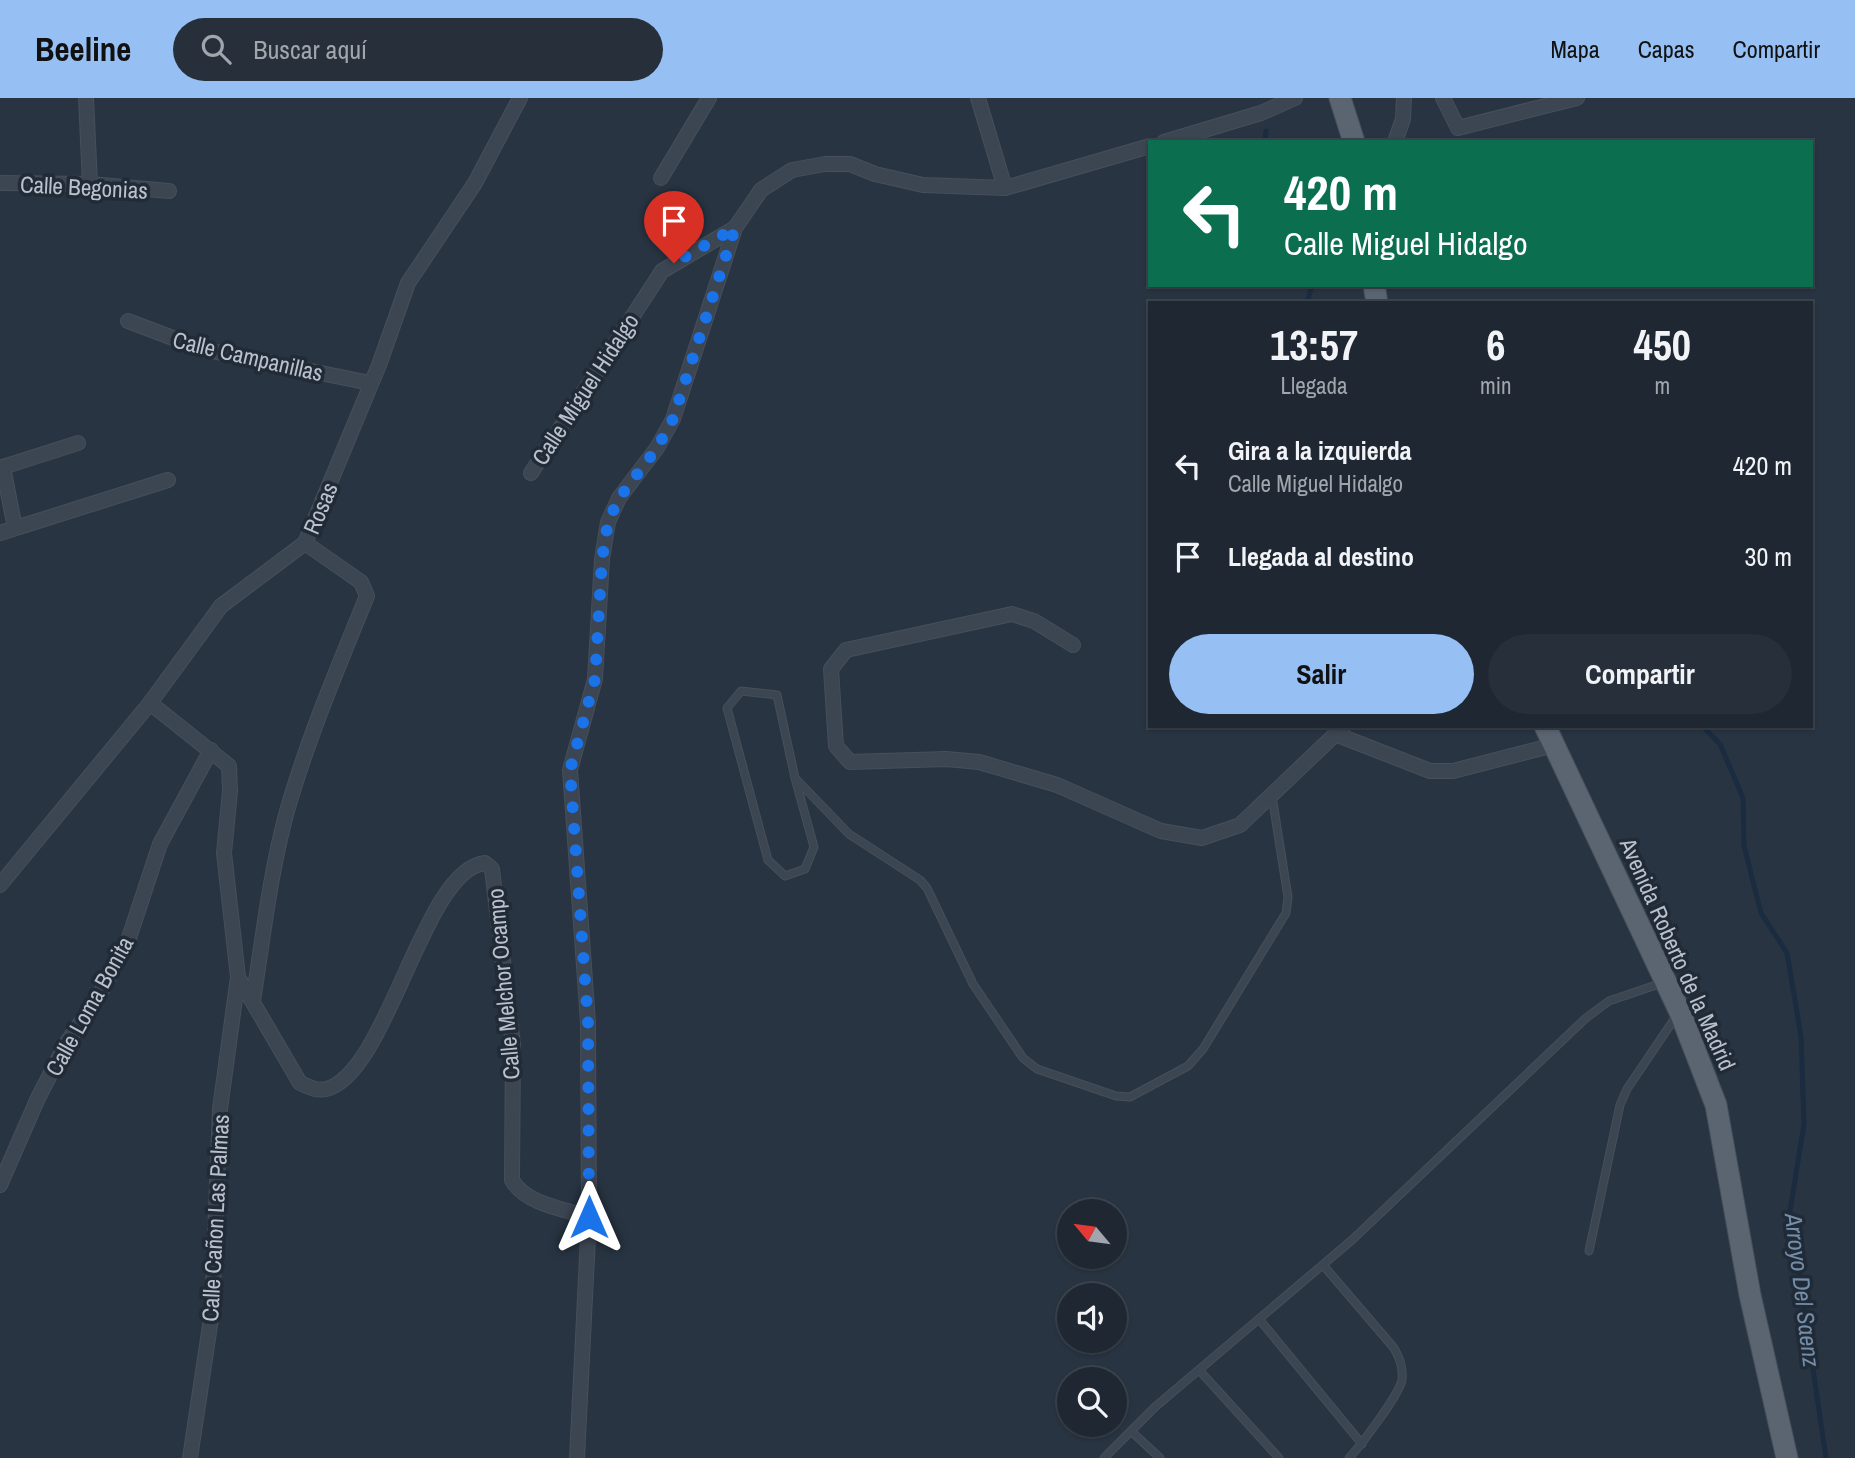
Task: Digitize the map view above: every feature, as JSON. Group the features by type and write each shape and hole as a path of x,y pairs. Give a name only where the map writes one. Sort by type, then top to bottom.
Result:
{"main road":[{"path":"1340,98 1353,140"},
{"name":"Avenida Roberto de la Madrid","path":"1550,736 1680,1012 1716,1105 1750,1295 1787,1458"}],"street":[{"path":"86,98 90,184"},
{"name":"Rosas","path":"0,885 150,703 221,606 305,543 313,530 408,283 475,183 520,98"},
{"path":"661,178 709,98"},
{"path":"978,98 1005,188"},
{"path":"1171,140 1261,113 1295,98"},
{"path":"1396,140 1403,119 1404,98"},
{"path":"1443,98 1458,128 1577,98"},
{"name":"Calle Miguel Hidalgo","path":"577,1458 589,1217 588,1022 570,770 595,679 602,559 608,522 619,498 657,448 673,419 735,228 761,190 792,170 825,163 850,164 875,174 923,185 1005,188 1148,147"},
{"name":"Calle Begonias","path":"0,183 90,184 169,191"},
{"name":"Calle Miguel Hidalgo","path":"531,473 662,271 735,228"},
{"name":"Calle Campanillas","path":"128,321 202,349 370,383"},
{"path":"15,528 1,467 78,443"},
{"path":"0,533 168,480"},
{"path":"253,1001 274,866 286,813 310,737 367,596 361,582 305,543"},
{"path":"1073,645 1034,621 1012,614 846,650 831,670 836,746 850,762 946,759 979,762 1057,785 1161,831 1202,838 1240,825 1340,730 1430,771 1453,771 1550,736"},
{"name":"Calle Melchor Ocampo","path":"150,703 229,766 230,791 224,853 237,977 300,1083 317,1090 329,1088 372,1045 412,955 459,879 476,864 485,863 492,869 513,1045 512,1180 518,1192 530,1198 589,1217"},
{"name":"Calle Loma Bonita","path":"0,1185 38,1098 67,1042 96,1001 127,944 160,844 211,750"},
{"name":"Calle Cañon Las Palmas","path":"190,1458 212,1312 220,1109 237,977"}],"lane":[{"path":"795,778 814,847 805,869 785,876 768,860 727,708 741,691 777,695 795,778 849,834 920,880 927,888 973,984 1023,1058 1050,1073 1116,1096 1130,1097 1188,1066 1203,1049 1286,913 1288,897 1272,795"},
{"path":"1104,1458 1199,1370 1324,1265 1586,1018 1609,1001 1665,982"},
{"path":"1589,1251 1620,1105 1627,1089 1680,1012"},
{"path":"1324,1265 1394,1348 1402,1363 1401,1382 1362,1444 1349,1458"},
{"path":"1259,1320 1362,1444"},
{"path":"1199,1370 1279,1458"},
{"path":"1131,1431 1160,1458"}],"waterway":[{"name":"Arroyo Del Saenz","path":"1265,140 1266,131"},
{"name":"Arroyo Del Saenz","path":"1308,301 1311,287"},
{"name":"Arroyo Del Saenz","path":"1704,728 1720,744 1743,798 1744,846 1761,913 1787,953 1801,1036 1804,1124 1790,1211 1826,1458"}],"route":[{"path":"589,1217 588,1022 570,770 577,735 595,679 602,559 608,522 619,498 657,448 673,419 735,228 674,263"}]}
